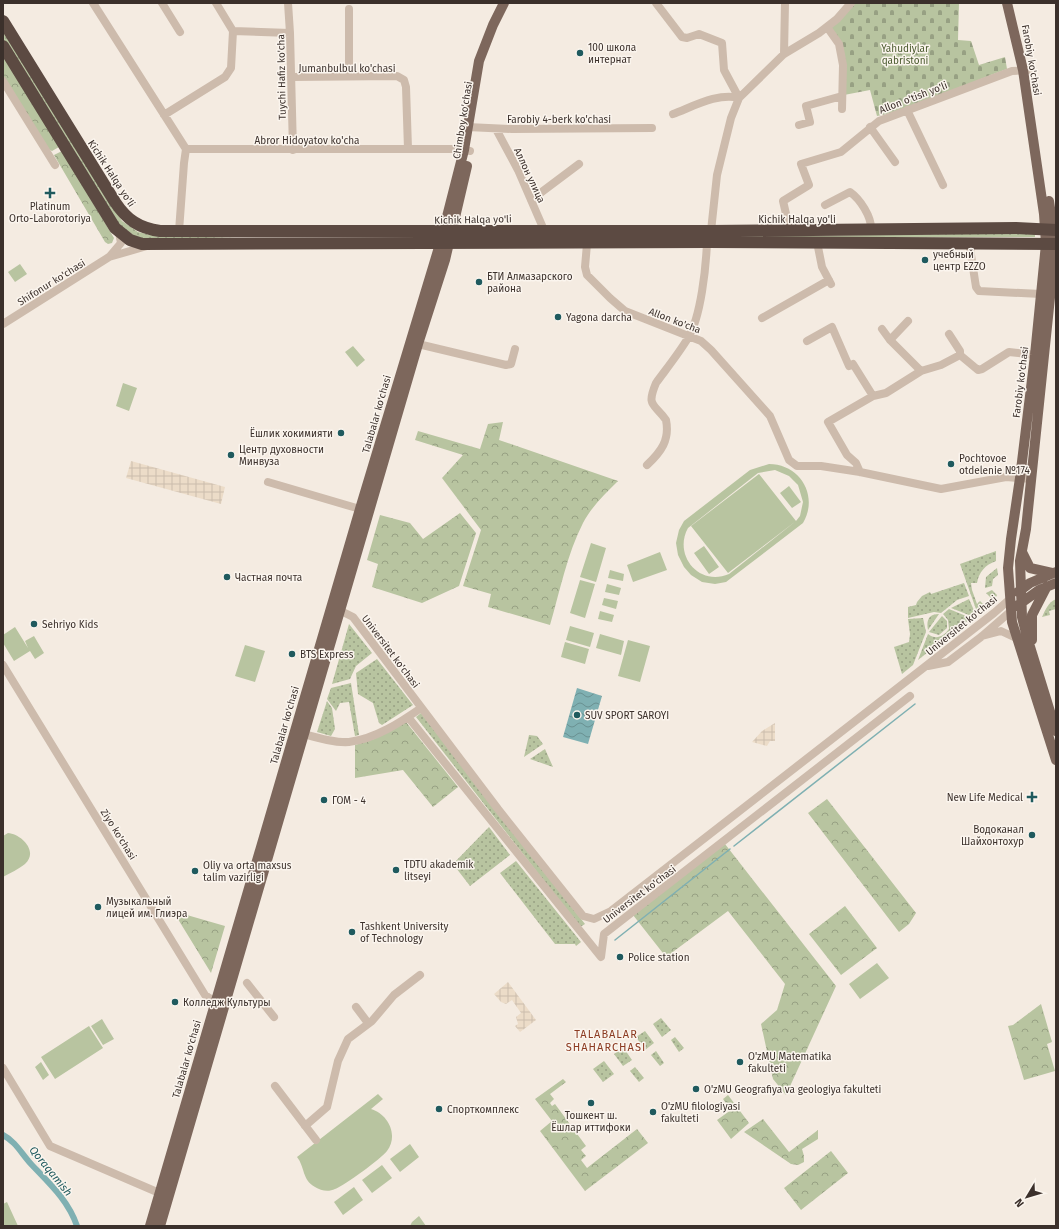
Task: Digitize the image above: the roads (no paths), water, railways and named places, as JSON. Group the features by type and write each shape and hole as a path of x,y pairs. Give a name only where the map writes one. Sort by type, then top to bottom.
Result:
{"highway":[{"name":"Kichik Halqa yo'li","path":"3,21 120,210 134,223 146,229 179,232 447,232 622,230 817,242 969,242 1052,244"},
{"name":"Kichik Halqa yo'li","path":"3,46 109,219 119,232 135,242 151,246 244,244 587,244 623,243 790,231 1052,229"},
{"path":"622,230 623,243"},
{"path":"244,231 244,244"}],"main road":[{"name":"Chimboy ko'chasi","path":"447,232 467,150 479,61 492,25 504,3"},
{"name":"Chimboy ko'chasi","path":"470,127 487,55 510,3"},
{"name":"Farobiy ko'chasi","path":"1007,3 1026,70"},
{"name":"Farobiy ko'chasi","path":"1013,3 1026,70 1052,229 1052,244 1031,479 1022,552 1021,603 1027,637 1056,731"},
{"name":"Talabalar ko'chasi","path":"150,1226 164,1195 447,232"},
{"name":"Farobiy ko'chasi","path":"1052,244 1041,294 1035,355 1008,568 1011,611 1016,638 1056,760"},
{"name":"Talabalar ko'chasi","path":"277,809 304,734 360,509 388,432"},
{"path":"1022,552 1030,568 1054,572"},
{"path":"1010,599 1030,583 1054,572"},
{"path":"1011,611 1034,593 1052,585"},
{"path":"1032,655 1031,621 1052,585"},
{"path":"1010,599 1021,603"},
{"name":"Talabalar ko'chasi","path":"160,1226 164,1195"}],"street":[{"path":"93,3 186,149 179,232"},
{"path":"162,3 180,32"},
{"path":"164,115 224,77 231,68 234,31 216,3"},
{"name":"Tuychi Hafiz ko'cha","path":"288,3 293,150"},
{"path":"656,3 682,37 687,38 700,34 722,43 724,70 739,98"},
{"path":"784,54 785,3"},
{"path":"647,465 661,450 667,438 666,420 655,408 652,402 653,390 656,383 689,337 696,320 717,175 732,118 739,98 784,54 828,27 852,3"},
{"path":"349,76 350,9"},
{"path":"828,27 839,44 843,65 842,109"},
{"path":"234,31 290,33"},
{"name":"Allon o'tish yo'li","path":"790,231 783,201 808,185 801,164 841,152 879,121 1012,70 1026,70"},
{"name":"Jumanbulbul ko'chasi","path":"291,77 397,76 404,80 406,87 408,149"},
{"path":"3,81 55,166"},
{"path":"673,114 707,101 732,96 739,98"},
{"path":"799,126 810,122 806,106 842,96"},
{"path":"907,110 943,186"},
{"name":"Farobiy 4-berk ko'chasi","path":"470,127 496,129 652,128"},
{"path":"870,127 895,162"},
{"name":"Аллон улица","path":"496,129 518,170 544,230"},
{"name":"Abror Hidoyatov ko'cha","path":"186,149 467,150"},
{"path":"531,200 579,164"},
{"path":"825,206 850,192 869,216 871,230"},
{"name":"Shifonur ko'chasi","path":"3,324 109,257 121,243 119,232"},
{"path":"762,318 830,282 822,267 817,242"},
{"path":"969,242 976,287 979,291 1041,294"},
{"name":"Allon ko'cha","path":"587,244 585,267 587,275 625,311 701,341 711,350 770,416 789,460 801,467 821,466 860,472"},
{"name":"Shifonur ko'chasi","path":"109,257 151,246"},
{"path":"890,340 908,321"},
{"path":"807,341 832,328 849,366 853,364 873,396"},
{"path":"882,329 890,340 921,371"},
{"path":"949,334 960,351 960,355 978,370 1009,352 1035,355"},
{"path":"414,343 506,365 511,364 516,349"},
{"path":"960,355 941,365 921,371 886,393 873,396 828,422 847,455 856,462 860,472 941,489 999,478 1031,479"},
{"path":"268,482 360,509"},
{"name":"Universitet ko'chasi","path":"336,608 353,617 421,708 583,916 594,919 611,911 925,667 1010,599"},
{"name":"Universitet ko'chasi","path":"925,667 948,662 981,637 1011,611"},
{"path":"981,637 1001,631 1016,638"},
{"name":"Ziyo ko'chasi","path":"3,665 205,996 219,1005"},
{"name":"Universitet ko'chasi","path":"408,717 601,957 604,934 727,840 910,696"},
{"path":"304,734 339,741 359,740 408,717 421,708"},
{"path":"305,1126 327,1107 338,1061 347,1042 368,1024 394,995 420,975"},
{"path":"248,983 274,1017"},
{"path":"356,1007 368,1024"},
{"path":"3,1068 50,1146 164,1195"},
{"path":"275,1086 316,1140"}],"water":[{"path":"577,688 602,696 588,744 563,737"}],"waterway":[{"path":"734,846 915,704"},
{"path":"615,940 730,849"},
{"name":"Qoraqamish","path":"3,1135 15,1144 57,1192 69,1208 77,1226"}],"place":[{"name":"100 школа интернат","path":"580,53"},
{"name":"Platinum Orto-Laborotoriya","path":"50,193"},
{"name":"учебный центр ЕZZO","path":"925,260"},
{"name":"БТИ Алмазарского района","path":"479,282"},
{"name":"Yagona darcha","path":"558,317"},
{"name":"Ёшлик хокимияти","path":"341,433"},
{"name":"Центр духовности Минвуза","path":"231,455"},
{"name":"Pochtovoe otdelenie №174","path":"951,464"},
{"name":"Частная почта","path":"227,577"},
{"name":"Sehriyo Kids","path":"34,624"},
{"name":"BTS Express","path":"292,654"},
{"name":"SUV SPORT SAROYI","path":"577,715"},
{"name":"New Life Medical","path":"1032,797"},
{"name":"ГОМ - 4","path":"324,800"},
{"name":"Водоканал Шайхонтохур","path":"1032,835"},
{"name":"TDTU akademik litseyi","path":"396,870"},
{"name":"Oliy va orta maxsus talim vazirligi","path":"195,871"},
{"name":"Музыкальный лицей им. Глиэра","path":"98,907"},
{"name":"Tashkent University of Technology","path":"352,932"},
{"name":"Police station","path":"620,957"},
{"name":"Колледж Культуры","path":"175,1002"},
{"name":"O'zMU Matematika fakulteti","path":"740,1062"},
{"name":"O'zMU Geografiya va geologiya fakulteti","path":"696,1089"},
{"name":"Тошкент ш. Ёшлар иттифоки","path":"591,1103"},
{"name":"Спорткомплекс","path":"439,1109"},
{"name":"O'zMU filologiyasi fakulteti","path":"653,1112"}],"district":[{"name":"TALABALAR SHAHARCHASI","path":"606,1040"}],"park label":[{"name":"Yahudiylar qabristoni","path":"905,54"}]}
